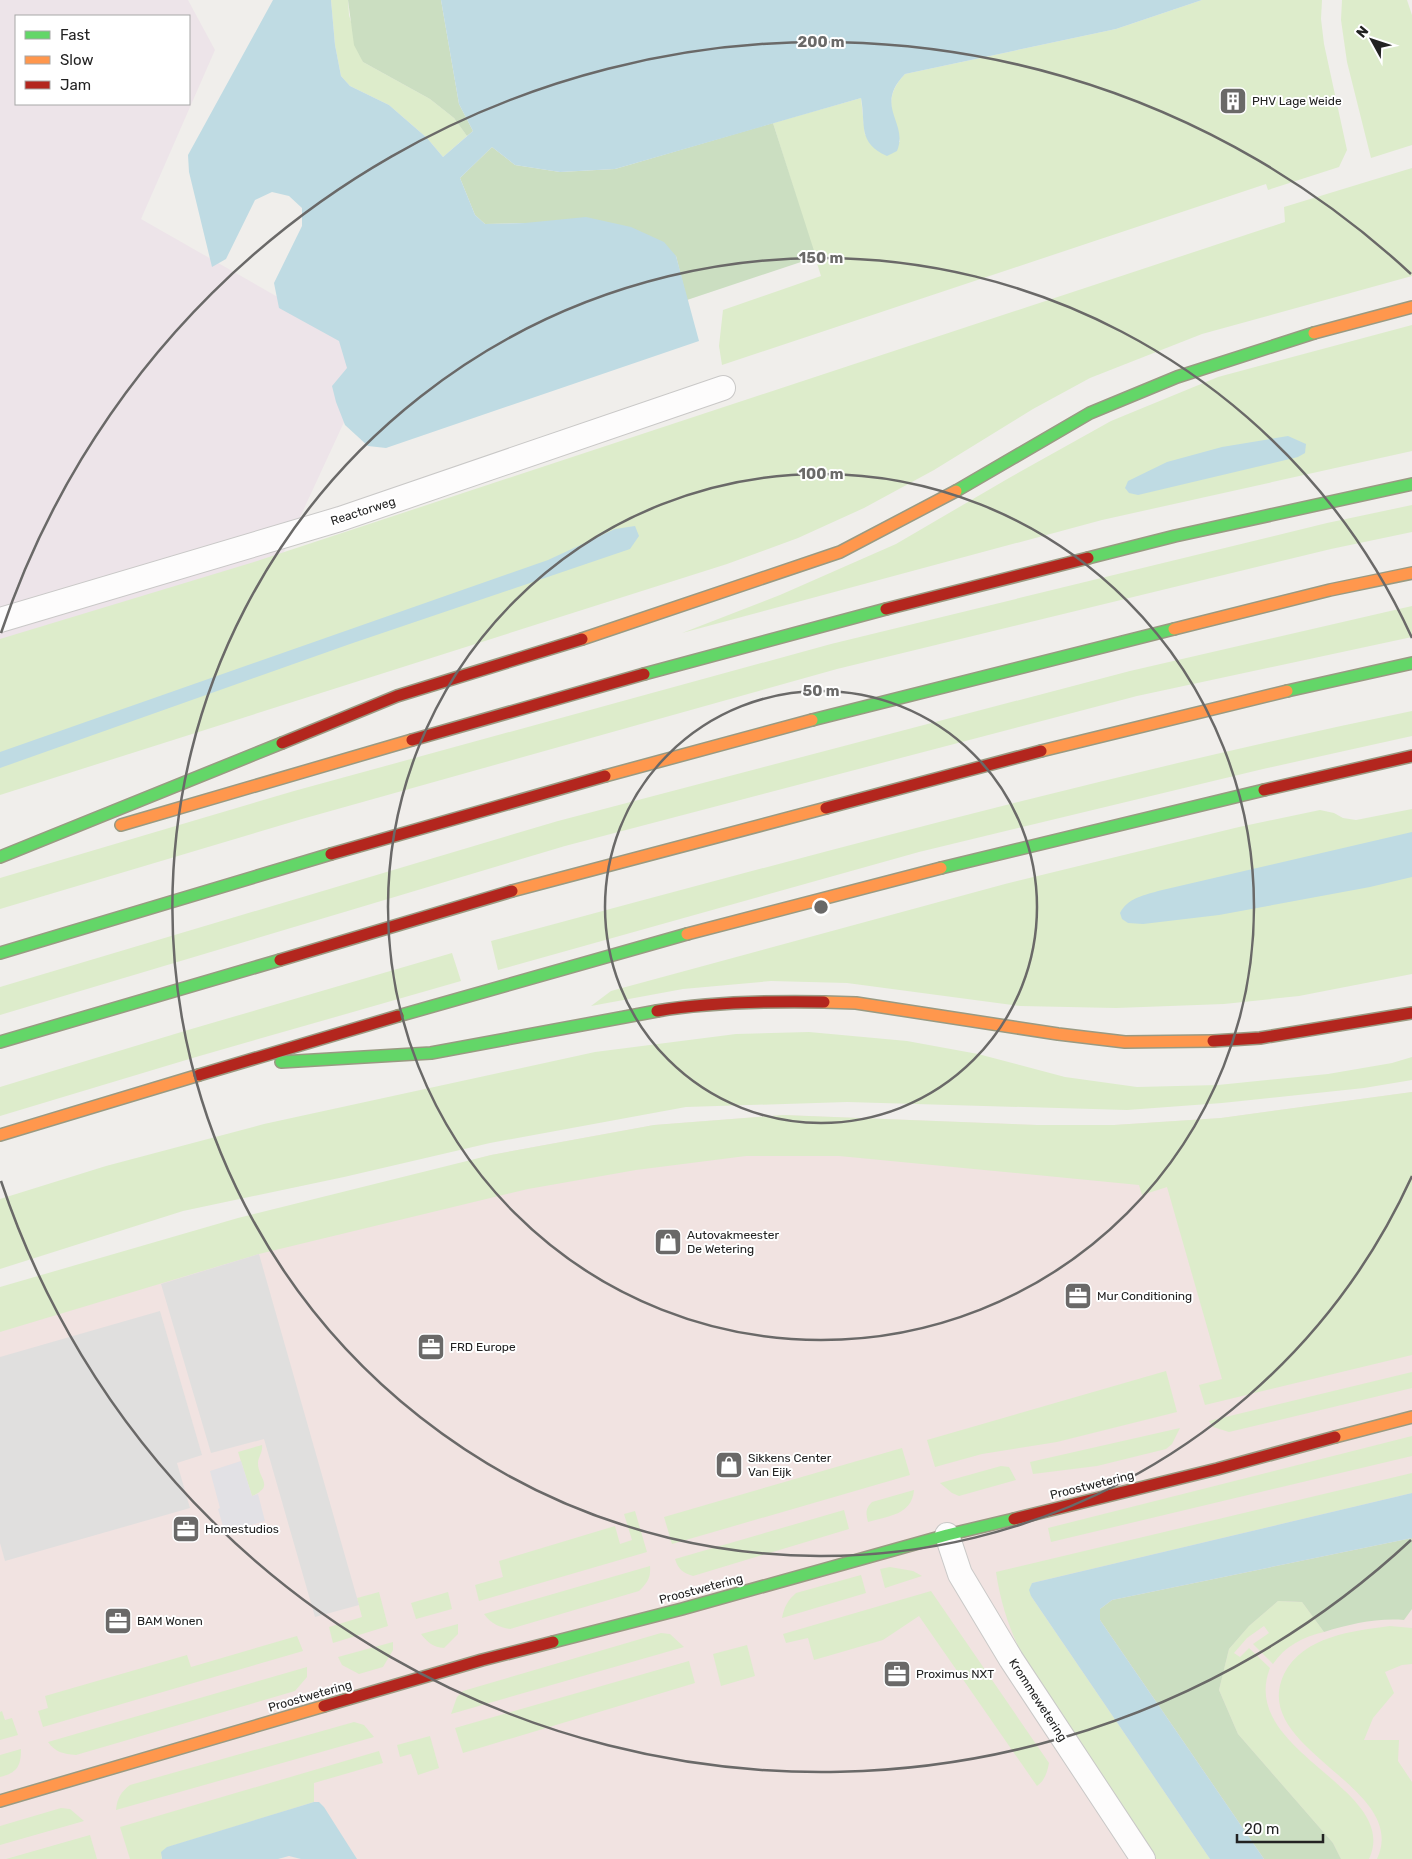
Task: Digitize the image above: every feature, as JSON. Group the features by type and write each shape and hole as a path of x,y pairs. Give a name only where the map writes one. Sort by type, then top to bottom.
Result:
{"main road":[{"path":"0,857 397,696 606,632 840,552 950,494 1090,413 1186,374 1319,331 1412,307"},
{"path":"112,828 546,701 846,619 1175,536 1412,484"},
{"path":"0,953 505,804 782,728 1330,590 1412,573"},
{"path":"0,1042 516,890 1075,742 1412,663"},
{"path":"0,1135 227,1066 728,924 1157,815 1412,756"},
{"path":"0,862 74,839"},
{"path":"227,1066 431,1053 675,1008 780,1001 856,1002 1058,1034 1125,1042 1195,1042 1260,1038 1412,1013"},
{"name":"Proostwetering","path":"0,1801 482,1660 682,1609 947,1534 1217,1469 1412,1417"}],"street":[{"name":"Reactorweg","path":"0,620 340,519 722,388"},
{"name":"Krommewetering","path":"947,1534 960,1574 1011,1659 1143,1859"}],"shaded area":[{"path":"0,0 188,0 215,50 141,219 376,353 277,567 0,654"},
{"path":"1412,1092 1412,1859 0,1859 0,1289 491,1155 654,1125 783,1115 1037,1125 1114,1125 1221,1118"},
{"path":"259,1254 359,1605 315,1617 264,1439 211,1453 161,1284"},
{"path":"160,1311 202,1455 177,1463 190,1508 5,1561 0,1543 0,1357"},
{"path":"241,1461 252,1496 258,1494 265,1521 225,1533 210,1471"}],"green space":[{"path":"331,0 348,0 349,15 363,62 430,99 454,118 467,136 443,157 427,138 389,105 350,86 341,76 335,45"},
{"path":"348,0 441,0 459,104 473,131 467,136 454,118 430,99 363,62 354,45"},
{"name":"PHV Lage Weide","path":"1202,0 1322,0 1321,19 1324,44 1347,150 1339,167 1268,190 1266,184 722,365 719,346 723,310 821,276 773,123 861,98 865,135 900,142 892,115 891,99 898,83 905,74 1116,29"},
{"path":"1342,0 1407,0 1412,15 1412,145 1371,158 1347,62 1341,20"},
{"path":"773,123 816,257 687,300 676,256 525,223 485,224 475,215 460,178 492,147 515,165 560,172 615,169"},
{"path":"1412,168 1412,276 1202,334 1090,378 1033,409 934,470 864,508 798,538 727,564 0,795 0,639 254,562 1285,222 1284,207"},
{"path":"1412,325 1412,451 1102,520 682,633 780,595 896,544 1111,421 1218,377"},
{"path":"1412,505 1412,532 1331,549 837,669 302,819 0,909 0,878 294,791 831,644 1327,523"},
{"path":"1412,606 1412,637 1137,696 565,846 0,1015 0,987 558,821 1130,671"},
{"path":"1412,711 1412,736 1263,769 919,852 498,970 491,941 1065,790 1180,762"},
{"path":"1412,809 1412,974 1299,996 1224,1004 1116,1008 1020,1006 847,983 771,981 683,989 591,1006 611,991 1005,884 1239,827 1320,810 1334,813 1343,818 1356,820"},
{"path":"452,953 461,981 196,1057 0,1116 0,1087"},
{"path":"809,1032 907,1041 978,1054 1065,1077 1137,1087 1218,1085 1328,1074 1392,1063 1412,1057 1412,1080 1364,1088 1222,1103 1127,1110 847,1102 686,1107 490,1143 344,1177 183,1211 0,1269 0,1199 106,1166 264,1124 595,1052 736,1034"},
{"path":"1412,1092 1412,1355 1205,1405 1199,1385 1222,1379 1167,1187 1142,1195 1139,1185 839,1156 746,1156 636,1170 528,1189 259,1254 0,1332 0,1287 238,1218 491,1155 654,1125 783,1115 1037,1125 1114,1125 1221,1118"},
{"path":"1166,1371 1177,1412 1057,1442 982,1454 935,1467 927,1440"},
{"path":"1412,1372 1412,1388 1229,1432 1213,1427 1209,1421"},
{"path":"1180,1428 1172,1444 1166,1449 1097,1466 1033,1474 1030,1462"},
{"path":"1412,1436 1412,1456 1051,1542 1048,1528"},
{"path":"262,1445 258,1468 264,1485 263,1489 252,1496 238,1452"},
{"path":"902,1448 910,1475 672,1544 664,1517"},
{"path":"1001,1466 1009,1467 1016,1480 959,1496 940,1483"},
{"path":"1412,1473 1412,1493 1032,1583 1031,1596 1210,1859 1156,1859 1054,1709 1028,1667 1008,1622 996,1572"},
{"path":"914,1490 909,1505 904,1510 891,1516 868,1522 867,1511 872,1502"},
{"path":"844,1510 849,1529 693,1576 681,1570 675,1559"},
{"path":"635,1511 647,1552 479,1601 475,1585 503,1577 499,1561 615,1526 620,1544 632,1540 624,1514"},
{"path":"1412,1538 1412,1609 1404,1620 1364,1622 1324,1632 1302,1602 1278,1601 1249,1626 1229,1649 1219,1690 1238,1734 1333,1843 1341,1859 1264,1859 1100,1620 1100,1609 1112,1600"},
{"path":"650,1566 648,1580 639,1591 510,1629 496,1625 484,1614"},
{"path":"890,1567 913,1571 922,1576 885,1588 880,1569"},
{"path":"861,1575 866,1593 782,1618 787,1604 796,1593"},
{"path":"931,1591 1049,1763 1045,1776 1037,1786 919,1616 883,1640 814,1660 808,1638 786,1643 783,1634"},
{"path":"379,1592 388,1626 333,1643 329,1627 362,1617 357,1598"},
{"path":"448,1592 452,1609 416,1619 411,1603"},
{"path":"1278,1601 1302,1602 1324,1632 1295,1643 1283,1652 1273,1664 1253,1644 1269,1633 1264,1626 1247,1638 1234,1653 1240,1657 1249,1648 1270,1668 1266,1697 1276,1723 1296,1747 1363,1811 1373,1834 1369,1859 1341,1859 1333,1843 1238,1734 1219,1690 1229,1649 1249,1626"},
{"path":"458,1624 458,1634 444,1648 431,1644 421,1634"},
{"path":"1390,1626 1412,1628 1412,1664 1402,1665 1385,1672 1394,1693 1373,1718 1364,1740 1399,1740 1398,1761 1412,1782 1412,1859 1377,1859 1381,1833 1372,1810 1353,1788 1307,1747 1288,1725 1279,1701 1284,1674 1292,1661 1303,1651 1316,1643 1345,1633"},
{"path":"661,1633 670,1634 684,1647 451,1714 457,1697 463,1691"},
{"path":"297,1636 303,1651 43,1727 38,1711 48,1708 45,1696 187,1655 191,1667"},
{"path":"393,1642 393,1650 383,1667 359,1674 342,1665 338,1657"},
{"path":"747,1645 755,1676 721,1686 713,1654"},
{"path":"689,1661 695,1683 463,1753 455,1728"},
{"path":"307,1667 307,1677 295,1691 76,1755 60,1752 48,1742"},
{"path":"2,1711 5,1720 12,1718 18,1735 0,1740 0,1712"},
{"path":"354,1722 364,1725 374,1737 116,1810 120,1796 130,1785"},
{"path":"430,1736 439,1768 418,1775 411,1754 400,1757 397,1745"},
{"path":"21,1749 17,1768 0,1777 0,1755"},
{"path":"379,1751 383,1763 314,1783 314,1802 168,1847 161,1857 162,1859 130,1859 120,1827"},
{"path":"61,1808 70,1809 84,1821 0,1845 0,1826"},
{"path":"90,1835 97,1859 6,1859"}],"water":[{"path":"273,0 331,0 335,45 341,76 350,86 389,105 427,138 443,157 473,131 459,104 441,0 1202,0 1116,29 905,74 896,86 892,96 892,105 899,131 897,151 887,156 877,151 867,139 861,98 615,169 560,172 515,165 492,147 460,178 475,215 485,224 525,223 586,217 631,227 664,242 676,256 699,341 386,448 368,446 345,425 332,386 347,368 339,341 279,308 274,283 302,226 302,208 289,196 272,192 255,200 226,259 212,267 189,172 188,155"},
{"path":"1288,436 1306,444 1305,453 1298,457 1138,495 1129,493 1125,488 1128,481 1167,462 1222,447"},
{"path":"635,526 639,536 630,549 350,644 0,768 0,752 548,560 615,529"},
{"path":"1412,832 1412,877 1370,887 1219,915 1143,924 1128,923 1122,919 1120,913 1131,901 1158,891"},
{"path":"1412,1493 1412,1538 1112,1600 1100,1609 1100,1620 1264,1859 1210,1859 1031,1596 1029,1590 1032,1583"},
{"path":"319,1802 324,1807 357,1859 301,1859 289,1856 278,1859 162,1859 161,1852 167,1847"}],"traffic: fast":[{"path":"956,491 1090,413 1177,377 1314,333"},
{"path":"1088,558 1175,536 1412,484"},
{"path":"644,674 886,609"},
{"path":"812,720 1174,629"},
{"path":"1287,691 1412,663"},
{"path":"0,857 282,743"},
{"path":"941,868 1264,790"},
{"path":"0,953 331,854"},
{"path":"398,1016 687,934"},
{"path":"0,1042 280,960"},
{"path":"281,1062 431,1053 657,1011"},
{"path":"553,1642 682,1609 947,1535 1014,1519"}],"traffic: slow":[{"path":"1314,333 1412,307"},
{"path":"582,639 840,552 956,491"},
{"path":"1174,629 1330,590 1412,573"},
{"path":"1041,751 1287,691"},
{"path":"605,776 812,720"},
{"path":"121,825 412,740"},
{"path":"512,891 826,808"},
{"path":"687,934 941,868"},
{"path":"824,1002 856,1003 1058,1034 1125,1042 1213,1041"},
{"path":"0,1135 199,1075"},
{"path":"1335,1437 1412,1417"},
{"path":"0,1801 324,1706"}],"traffic: jam":[{"path":"886,609 1088,558"},
{"path":"282,743 397,696 582,639"},
{"path":"412,740 644,674"},
{"path":"826,808 1041,751"},
{"path":"1264,790 1412,756"},
{"path":"331,854 605,776"},
{"path":"280,960 512,891"},
{"path":"657,1011 740,1003 824,1002"},
{"path":"1213,1041 1260,1038 1412,1013"},
{"path":"199,1075 398,1016"},
{"path":"1014,1519 1217,1469 1335,1437"},
{"path":"324,1706 482,1660 553,1642"}],"place":[{"name":"PHV Lage Weide","path":"1233,101"},
{"name":"Autovakmeester De Wetering","path":"668,1242"},
{"name":"Mur Conditioning","path":"1078,1296"},
{"name":"FRD Europe","path":"431,1347"},
{"name":"Sikkens Center Van Eijk","path":"729,1465"},
{"name":"Homestudios","path":"186,1529"},
{"name":"BAM Wonen","path":"118,1621"},
{"name":"Proximus NXT","path":"897,1674"}]}
